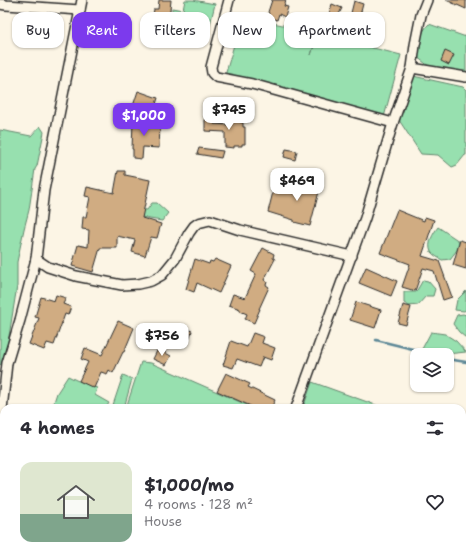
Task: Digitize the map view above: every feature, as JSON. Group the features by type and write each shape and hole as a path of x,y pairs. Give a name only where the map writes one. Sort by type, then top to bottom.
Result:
{"street":[{"path":"1,404 3,366 20,320 36,259 44,190 82,0"},
{"path":"229,0 211,67 212,73 216,77 252,84 393,122"},
{"path":"297,404 366,218 393,122 412,68 421,15 427,0"},
{"path":"0,4 80,10"},
{"path":"412,68 466,77"},
{"path":"36,259 48,267 76,276 122,285 138,284 151,281 162,275 175,259 194,226 198,223 210,220 240,230 352,256"}],"green space":[{"path":"185,0 215,4 210,25 210,12 172,12 172,8 183,10"},
{"path":"276,24 284,25 284,48 313,48 311,55 313,48 373,48 401,55 384,117 225,76 233,48 276,48"},
{"path":"429,24 466,37 466,75 430,67 417,57 420,39 426,26"},
{"path":"413,76 463,87 466,90 466,155 457,165 452,167 438,155 421,154 399,120"},
{"path":"40,126 44,132 37,166 35,169 29,210 17,262 17,286 5,361 0,365 0,130 31,136"},
{"path":"152,203 157,203 168,213 162,221 121,212 120,207 147,210"},
{"path":"438,227 459,241 457,250 450,259 442,260 431,252 430,242"},
{"path":"423,280 428,281 435,289 433,296 426,296 418,305 409,306 404,303 404,292 416,292"},
{"path":"466,291 466,310 455,310 457,300"},
{"path":"457,315 466,315 466,338 453,324"},
{"path":"431,332 445,334 456,341 466,352 454,353 454,348 423,348"},
{"path":"141,362 151,363 245,404 127,404"},
{"path":"123,375 132,379 125,404 113,404"},
{"path":"68,376 97,388 95,395 109,403 53,404 57,393"},
{"path":"312,382 373,404 304,404"}],"building":[{"path":"159,0 171,0 170,12 154,12 154,9 158,9"},
{"path":"272,0 286,0 284,6 288,7 286,12 284,12 284,16 279,14 277,20 276,12 268,12"},
{"path":"446,0 466,0 466,9"},
{"path":"354,1 363,4 361,12 351,12"},
{"path":"332,4 342,8 340,12 330,12"},
{"path":"445,51 454,55 449,65 441,61"},
{"path":"138,91 158,98 153,113 133,106"},
{"path":"229,115 240,116 240,122 243,123 243,127 245,127 245,144 242,144 242,146 234,146 234,148 225,147 225,132 205,131 205,119 214,119 214,124 229,125"},
{"path":"133,121 154,122 154,127 160,127 159,148 143,147 142,159 133,158"},
{"path":"199,148 223,151 221,158 197,154"},
{"path":"286,149 297,151 295,160 284,157"},
{"path":"118,171 125,171 125,175 150,180 142,218 161,224 157,238 151,237 145,256 132,252 135,240 117,236 117,248 100,248 93,272 72,266 78,245 88,247 89,230 82,229 83,217 86,217 90,197 85,196 87,187 114,193"},
{"path":"306,176 322,180 310,226 294,222 294,220 268,212 274,188 301,195"},
{"path":"397,210 424,221 425,217 434,220 422,256 439,261 452,297 443,300 434,271 423,268 415,291 402,287 410,264 380,253"},
{"path":"460,240 466,242 466,269 453,265"},
{"path":"263,248 274,254 273,258 275,259 264,280 267,282 266,285 269,287 254,323 245,319 247,314 240,311 240,309 229,305 233,294 245,298 256,274 251,271"},
{"path":"195,259 209,264 210,261 213,262 215,259 231,266 219,293 197,283 194,292 186,289"},
{"path":"366,267 397,281 391,296 359,283"},
{"path":"56,295 66,298 63,304 71,307 68,315 65,314 54,345 47,343 44,350 29,344 39,318 35,317 41,297 54,301"},
{"path":"356,302 381,310 375,328 350,320"},
{"path":"403,305 411,307 406,325 398,323"},
{"path":"118,321 134,328 113,373 109,370 107,374 101,372 94,388 79,381 88,362 81,359 85,348 102,355"},
{"path":"180,327 192,331 189,339 177,334"},
{"path":"253,333 264,337 262,343 275,348 271,360 263,357 259,367 237,359 233,368 223,365 231,341 247,347"},
{"path":"158,349 171,356 166,365 153,359"},
{"path":"226,373 250,384 248,387 275,400 273,404 246,404 217,391"}],"waterway":[{"path":"376,340 410,348"},
{"path":"454,360 466,362"}]}
